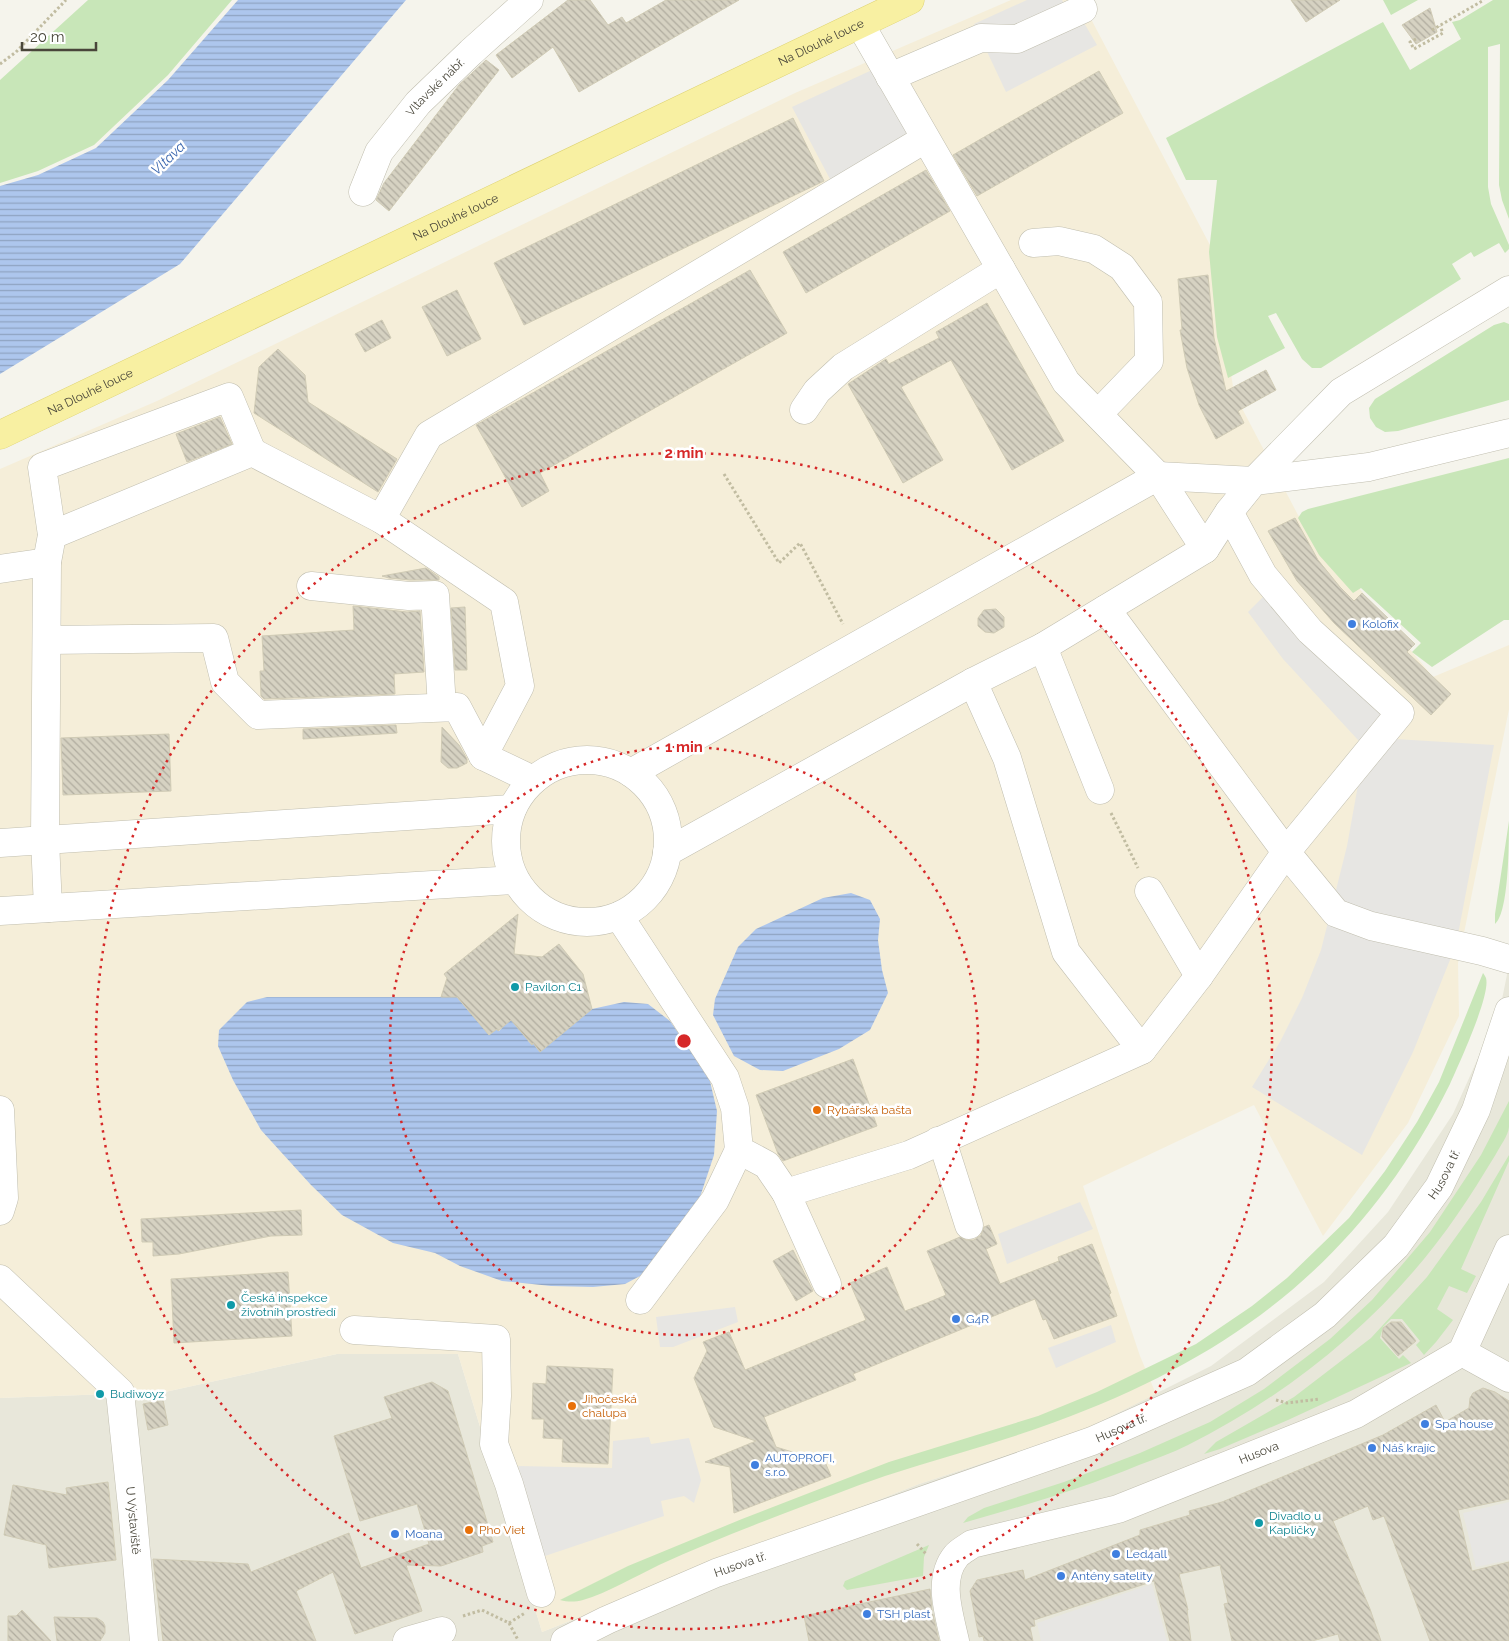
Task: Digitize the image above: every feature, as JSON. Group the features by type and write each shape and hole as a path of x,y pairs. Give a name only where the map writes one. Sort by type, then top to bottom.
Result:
{"main road":[{"name":"Na Dlouhé louce","path":"0,435 910,0"}],"street":[{"name":"Vltavské nábř.","path":"363,192 379,152 418,103 529,0"},
{"path":"890,77 981,38 1017,39 1082,9"},
{"path":"860,24 1066,382 1158,476 1205,549"},
{"path":"381,519 429,435 925,139"},
{"path":"1033,243 1059,240 1094,249 1122,267 1148,302 1149,361 1098,414"},
{"path":"804,410 817,391 843,367 1001,269"},
{"path":"668,852 973,682 1043,647 1205,549 1228,512 1254,481 1341,392 1509,290"},
{"path":"48,908 45,840 46,640 48,562 52,535 42,467 229,397 252,452 381,519 504,602 520,686 483,756"},
{"path":"631,773 1158,476 1254,481 1370,467 1509,433"},
{"path":"52,535 252,452"},
{"path":"786,1193 909,1155 1142,1050 1199,976 1286,852 1400,713 1310,631 1263,575 1228,512"},
{"path":"0,569 48,562"},
{"path":"311,586 409,596 435,594 442,707"},
{"path":"1106,609 1286,852 1336,912 1371,926 1509,959"},
{"path":"46,640 214,638 225,682 258,715 457,707 483,756 533,780"},
{"path":"1043,647 1100,790"},
{"path":"973,682 1007,758 1066,952 1142,1050"},
{"path":"581,760 607,762 631,773 648,788 661,807 668,830 668,852 659,879 642,901 618,916 596,922 572,922 549,914 530,900 515,880 507,857 506,841 512,809 521,794 533,780 555,766 581,760"},
{"path":"0,843 512,809"},
{"path":"0,911 515,880"},
{"path":"1149,891 1199,976"},
{"path":"618,916 725,1078 735,1108 739,1150 715,1200 640,1300"},
{"name":"Husova tř.","path":"565,1641 607,1620 716,1573 1092,1441 1247,1372 1325,1315 1396,1246 1439,1187 1476,1110 1509,1010"},
{"path":"0,1110 4,1198 0,1211"},
{"path":"938,1141 946,1153 968,1225"},
{"path":"739,1150 767,1165 786,1193 827,1284"},
{"path":"1509,1249 1462,1352 1509,1378"},
{"name":"U Výstaviště","path":"0,1279 120,1392 144,1641"},
{"path":"354,1330 496,1339 497,1396 494,1444 508,1484 534,1602"},
{"name":"Husova","path":"955,1641 947,1604 947,1572 957,1554 972,1544 1118,1509 1356,1414 1462,1352"},
{"path":"407,1641 442,1631"}],"path":[{"path":"0,64 16,52 66,0"},
{"path":"1432,30 1484,0"},
{"path":"1416,39 1410,42 1414,49 1443,33 1440,26"},
{"path":"724,474 779,563 800,543 854,647"},
{"path":"1100,790 1149,891"},
{"path":"509,1623 534,1602"},
{"path":"482,1610 509,1623 518,1640"}],"shaded area":[{"path":"1011,0 1081,0 1211,247 1234,393 1298,515 1433,677 1509,645 1509,709 1458,963 1459,1016 1408,1123 1323,1236 1254,1105 1083,1186 1140,1356 1156,1394 1083,1430 919,1484 542,1632 458,1354 337,1354 165,1392 0,1398 0,469 157,401 795,93"},
{"path":"1027,0 1062,0 1070,15 1080,16 1097,45 1006,92 974,24"},
{"path":"872,70 909,137 831,181 792,107"},
{"path":"1273,587 1391,705 1359,741 1283,659 1248,612"},
{"path":"1395,739 1494,745 1456,945 1413,1052 1362,1155 1252,1087 1280,1042 1302,998 1321,950 1347,846 1360,774"},
{"path":"1509,965 1509,1641 0,1641 0,1398 165,1392 337,1354 458,1354 542,1632 919,1484 1083,1430 1211,1366 1324,1282 1388,1212 1453,1114 1500,1009"},
{"path":"1080,1202 1093,1229 1007,1264 998,1234"},
{"path":"735,1307 738,1322 673,1347 660,1347 656,1317"},
{"path":"1111,1325 1116,1342 1056,1368 1048,1348"},
{"path":"649,1437 651,1444 689,1438 701,1480 694,1503 684,1496 661,1501 664,1516 542,1557 518,1466 612,1468 613,1441"},
{"path":"1509,1502 1509,1560 1476,1567 1463,1513"},
{"path":"1152,1584 1167,1641 1041,1641 1037,1623"}],"green space":[{"path":"88,0 232,0 168,75 94,145 38,171 0,183 0,80"},
{"path":"1383,0 1418,0 1391,15"},
{"path":"1493,0 1509,0 1509,219 1499,185 1500,44 1488,47 1488,187 1491,204 1509,249 1505,253 1499,243 1474,257 1471,252 1452,264 1461,279 1321,368 1312,368 1302,359 1276,313 1268,316 1285,348 1228,378 1217,337 1209,252 1217,180 1186,180 1166,138 1383,22 1410,70 1461,39 1452,22 1460,20"},
{"path":"1504,322 1509,324 1509,400 1398,431 1385,432 1376,427 1370,418 1369,408 1375,399 1494,325"},
{"path":"1509,458 1509,620 1504,620 1432,667 1412,652 1421,643 1361,588 1353,593 1319,555 1298,518 1302,512 1308,509"},
{"path":"1509,821 1506,892 1500,917 1495,924 1495,914"},
{"path":"1483,973 1486,978 1484,999 1473,1031 1450,1084 1416,1146 1377,1201 1335,1250 1288,1294 1236,1332 1181,1366 1120,1396 1055,1422 1013,1437 885,1476 832,1495 689,1552 592,1597 574,1601 560,1600 628,1566 889,1462 1038,1416 1097,1392 1196,1344 1252,1306 1287,1278 1349,1218 1385,1171 1417,1122 1439,1082"},
{"path":"1509,1101 1509,1127 1506,1137 1467,1200 1431,1251 1402,1285 1370,1317 1302,1375 1227,1424 1176,1451 1030,1504 963,1523 968,1517 984,1508 1064,1482 1140,1453 1210,1422 1264,1389 1330,1339 1372,1300 1430,1232 1481,1155"},
{"path":"1509,1155 1509,1161 1461,1269 1476,1276 1467,1293 1449,1286 1437,1309 1453,1320 1424,1355 1416,1345 1420,1341 1402,1319 1391,1319 1383,1327 1380,1338 1399,1359 1403,1355 1411,1363 1288,1420 1204,1454 1216,1442 1294,1397 1371,1338 1427,1277 1481,1202"},
{"path":"929,1545 924,1557 923,1576 847,1590 843,1586 845,1581"}],"water":[{"name":"Vltava","path":"238,0 406,0 180,264 0,374 0,186 38,175 96,148 168,80"},
{"path":"851,893 870,900 880,919 878,940 882,970 888,993 870,1030 839,1049 783,1071 760,1070 734,1056 713,1015 715,999 738,947 756,929 823,898"},
{"path":"267,997 457,997 489,1035 497,1029 499,1031 502,1028 500,1026 512,1017 529,1042 532,1045 533,1043 540,1051 592,1009 624,1002 648,1004 670,1021 709,1077 717,1111 714,1155 699,1200 655,1268 625,1284 593,1287 551,1286 502,1281 460,1266 435,1253 393,1243 342,1215 311,1185 261,1130 233,1080 218,1046 219,1030 247,1002"}],"building":[{"path":"568,0 590,0 608,25 622,17 626,23 666,0 739,0 579,92 553,47 512,78 496,55"},
{"path":"1291,0 1340,0 1306,22"},
{"path":"1430,8 1437,32 1416,44 1402,25"},
{"path":"486,60 499,70 389,211 376,200 384,183 459,85"},
{"path":"1099,71 1123,113 977,196 953,155"},
{"path":"793,118 824,181 524,325 494,263"},
{"path":"926,170 950,211 806,293 783,252"},
{"path":"750,270 787,333 540,473 549,491 522,507 476,425"},
{"path":"1208,275 1214,338 1226,391 1266,370 1276,390 1238,411 1244,423 1216,439 1199,405 1187,368 1180,330 1182,330 1178,279"},
{"path":"457,290 481,339 447,356 422,307"},
{"path":"987,303 1064,441 1012,470 951,360 901,387 943,460 903,483 848,384 886,359 889,364 939,338 936,332"},
{"path":"382,320 391,338 365,352 355,334"},
{"path":"278,349 305,375 308,402 397,459 378,492 254,413 259,367"},
{"path":"220,417 232,444 187,462 176,434"},
{"path":"1295,518 1318,560 1340,587 1354,601 1362,593 1415,644 1407,652 1451,694 1431,715 1334,623 1297,581 1268,531"},
{"path":"426,568 439,577 439,580 410,580 382,576"},
{"path":"353,606 407,612 420,611 424,672 394,674 395,694 264,699 261,696 260,671 264,671 262,636 354,630"},
{"path":"465,607 467,670 455,670 451,608"},
{"path":"996,609 1004,617 1004,627 994,633 985,632 978,626 978,618 984,610"},
{"path":"396,725 397,733 303,739 303,729"},
{"path":"442,727 459,745 467,759 467,763 457,768 448,768 441,762"},
{"path":"169,734 171,791 63,795 61,738"},
{"name":"Pavilon C1","path":"518,914 514,954 542,957 559,944 583,974 592,1009 540,1052 511,1020 498,1031 497,1029 489,1035 457,997 441,997 447,978 444,974"},
{"name":"Rybářská bašta","path":"853,1059 877,1126 783,1161 778,1154 756,1095"},
{"path":"301,1210 302,1235 271,1236 179,1254 153,1256 153,1242 142,1242 141,1219"},
{"path":"989,1225 997,1244 986,1249 1000,1284 1059,1261 1058,1257 1092,1244 1111,1293 1109,1294 1117,1316 1054,1339 1046,1319 1043,1320 1035,1299 853,1374 856,1380 764,1417 776,1447 825,1462 831,1476 734,1513 730,1467 705,1462 756,1441 714,1427 694,1378 707,1351 703,1342 729,1332 745,1370 866,1320 850,1283 887,1267 905,1311 927,1303 946,1295 927,1251 960,1237 966,1240 974,1240 981,1235 984,1227"},
{"path":"793,1250 813,1291 796,1301 773,1261"},
{"path":"288,1272 292,1336 174,1343 171,1279"},
{"path":"1391,1322 1401,1322 1416,1341 1398,1356 1382,1337 1383,1328"},
{"name":"Jihočeská chalupa","path":"547,1366 613,1369 608,1464 562,1462 563,1439 543,1438 544,1419 532,1419 533,1383 546,1384"},
{"path":"432,1382 448,1391 493,1542 482,1546 483,1552 441,1566 406,1565 422,1611 355,1634 333,1572 296,1591 316,1641 163,1641 153,1559 248,1564 251,1572 349,1533 361,1568 429,1544 417,1504 360,1521 334,1436 392,1418 384,1397"},
{"path":"1483,1388 1495,1392 1509,1401 1509,1499 1458,1510 1472,1571 1509,1562 1509,1641 1430,1641 1384,1516 1373,1520 1368,1506 1333,1521 1370,1609 1381,1641 1340,1641 1338,1634 1312,1641 1232,1641 1224,1604 1228,1603 1220,1565 1179,1574 1188,1610 1191,1641 1170,1641 1154,1581 1034,1620 1035,1626 1030,1627 1033,1641 984,1641 983,1636 979,1637 970,1591 977,1580 1023,1570 1025,1580 1140,1535 1140,1530 1190,1515 1189,1511 1222,1502 1383,1435 1436,1405 1445,1422 1469,1408 1470,1398 1473,1393"},
{"path":"163,1400 168,1425 148,1430 143,1404"},
{"path":"108,1482 116,1560 49,1568 46,1545 4,1535 13,1485 67,1495 66,1488"},
{"path":"930,1589 932,1610 939,1641 809,1641 804,1616"},
{"path":"22,1610 51,1641 8,1641 8,1616 16,1616"},
{"path":"54,1617 97,1618 103,1622 105,1633 100,1641 57,1641"}],"place":[{"name":"Kolofix","path":"1352,624"},
{"name":"Pavilon C1","path":"515,987"},
{"name":"Rybářská bašta","path":"817,1110"},
{"name":"Česká inspekce životníh prostředí","path":"231,1305"},
{"name":"G4R","path":"956,1319"},
{"name":"Budiwoyz","path":"100,1394"},
{"name":"Jihočeská chalupa","path":"572,1406"},
{"name":"Spa house","path":"1425,1424"},
{"name":"Náš krajíc","path":"1372,1448"},
{"name":"AUTOPROFI, s.r.o.","path":"755,1465"},
{"name":"Divadlo u Kapličky","path":"1259,1523"},
{"name":"Pho Viet","path":"469,1530"},
{"name":"Moana","path":"395,1534"},
{"name":"Led4all","path":"1116,1554"},
{"name":"Antény satelity","path":"1061,1576"},
{"name":"TSH plast","path":"867,1614"}]}
